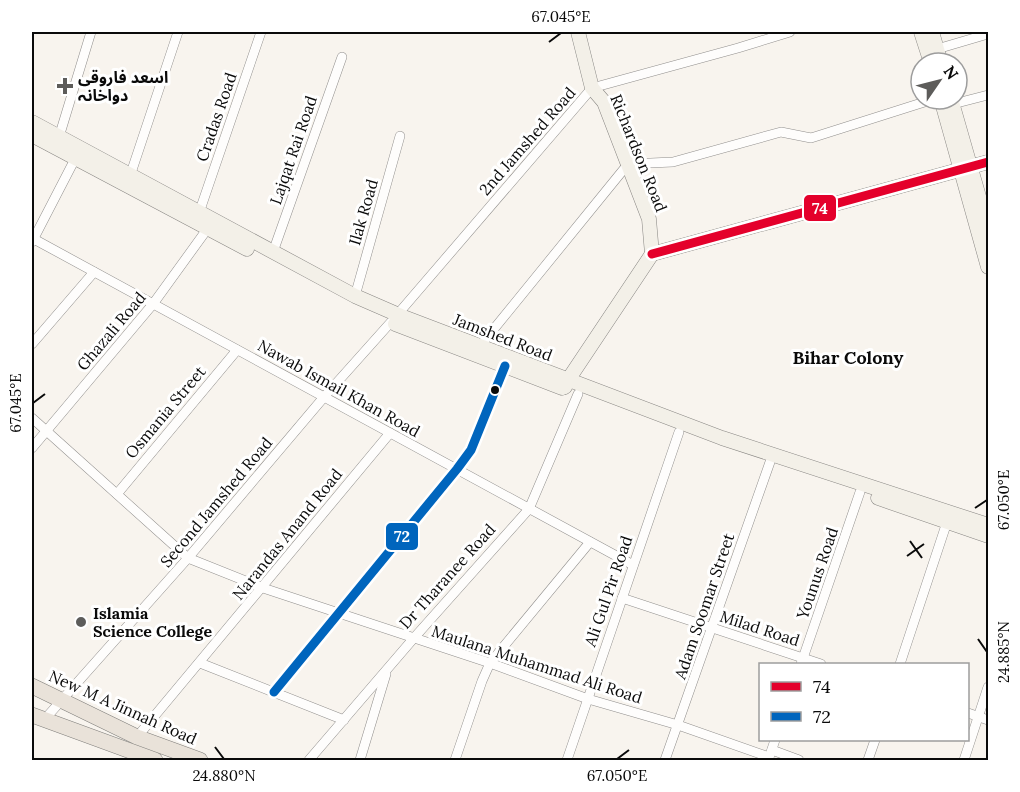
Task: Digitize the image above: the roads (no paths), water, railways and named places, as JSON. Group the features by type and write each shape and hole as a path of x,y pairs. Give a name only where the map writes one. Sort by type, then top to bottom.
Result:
{"main road":[{"name":"Richardson Road","path":"578,32 592,88 604,102 649,219 652,254"},
{"path":"921,32 927,51"},
{"path":"932,32 938,51"},
{"path":"951,111 988,267"},
{"name":"Jamshed Road","path":"32,122 394,318 505,366 988,525"},
{"name":"Jamshed Road","path":"32,135 354,305 480,346 570,387 679,432 988,536"},
{"path":"652,254 988,162"},
{"path":"966,168 988,228"},
{"name":"Dr Tharanee Road","path":"570,387 652,254"},
{"name":"New M A Jinnah Road","path":"32,686 137,737 200,760"},
{"path":"38,717 155,760"}],"street":[{"path":"59,137 91,32"},
{"path":"130,176 177,32"},
{"name":"Cradas Road","path":"199,213 261,32"},
{"name":"2nd Jamshed Road","path":"394,318 592,88 790,32"},
{"path":"950,51 988,34"},
{"name":"Lajqat Rai Road","path":"273,252 342,57"},
{"path":"969,98 988,95"},
{"path":"480,346 628,164 673,162 781,132 811,138 909,107"},
{"name":"Ilak Road","path":"355,296 400,136"},
{"path":"32,240 75,159"},
{"name":"Ghazali Road","path":"32,448 153,304 208,228"},
{"name":"Nawab Ismail Khan Road","path":"32,240 633,565"},
{"path":"32,344 94,272"},
{"name":"Second Jamshed Road","path":"38,717 62,700 188,558 394,318"},
{"name":"Osmania Street","path":"117,494 237,350"},
{"path":"274,692 457,470 471,450 505,366"},
{"name":"Dr Tharanee Road","path":"309,760 529,509 570,387"},
{"name":"Maulana Muhammad Ali Road","path":"32,417 188,558 263,588 490,663 588,699 678,725 770,756 799,760"},
{"name":"Ali Gul Pir Road","path":"567,760 679,432"},
{"name":"Narandas Anand Road","path":"137,737 390,433"},
{"name":"Adam Soomar Street","path":"665,760 770,462"},
{"name":"Younus Road","path":"802,662 860,492"},
{"path":"900,663 947,522"},
{"path":"455,760 490,663 590,542"},
{"name":"Milad Road","path":"622,598 712,628 802,662"},
{"path":"200,663 344,720"},
{"path":"360,760 387,669"},
{"path":"964,760 984,719 988,687"},
{"path":"969,713 984,719"},
{"path":"770,756 775,741"},
{"path":"868,760 875,741"}],"place":[{"name":"اسعد فاروقی دواخانہ","path":"65,86"},
{"name":"Islamia Science College","path":"81,622"}],"district":[{"name":"Bihar Colony","path":"848,357"}]}
